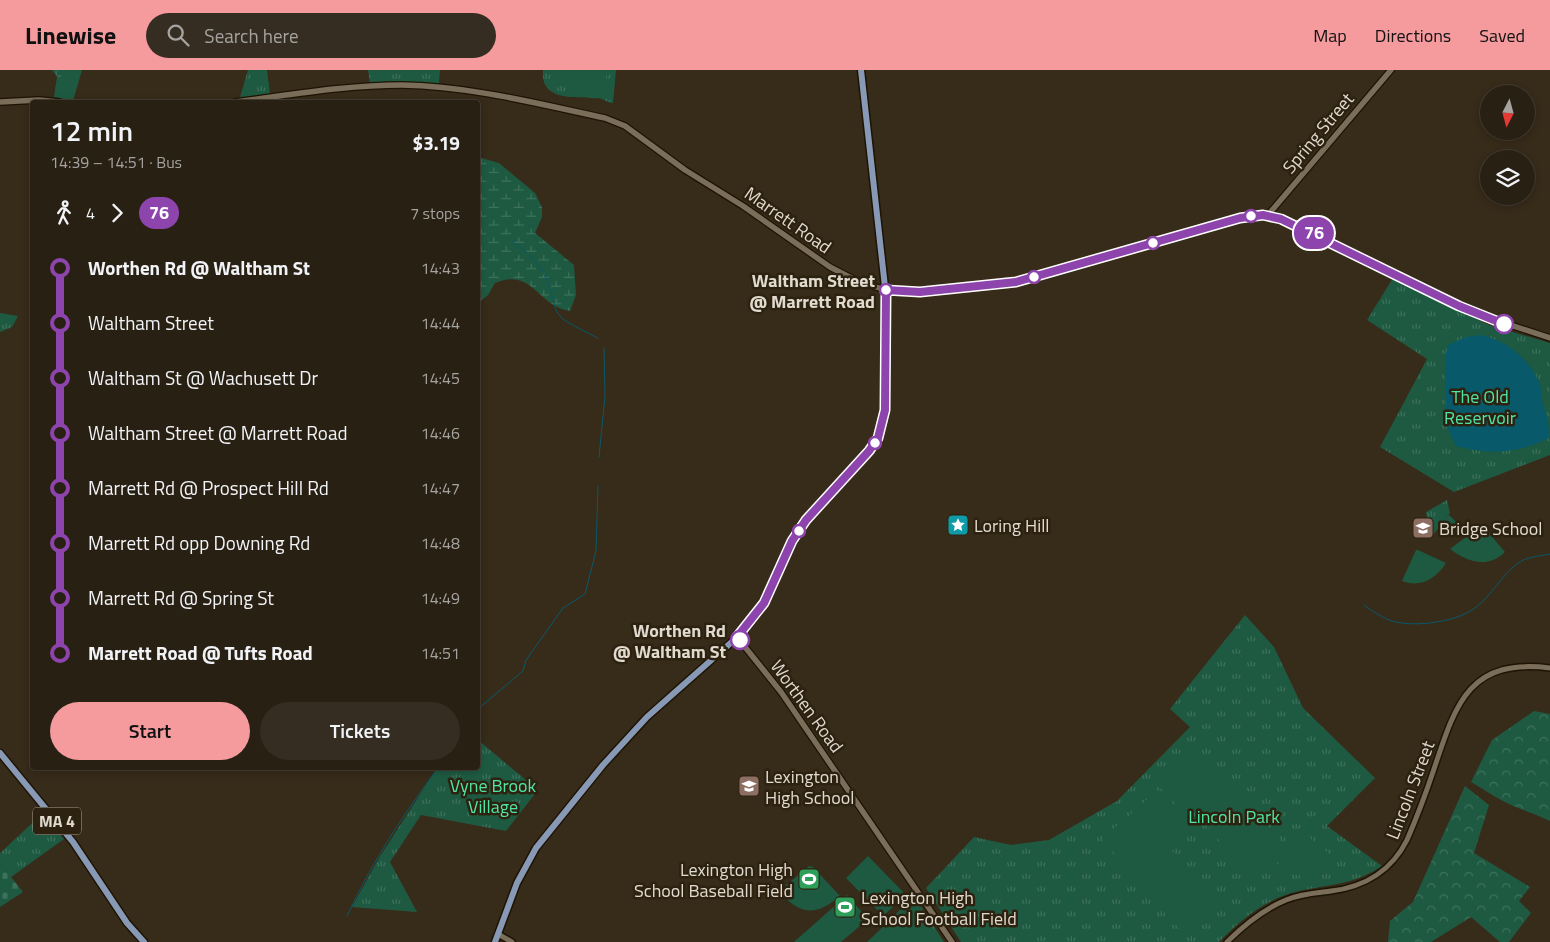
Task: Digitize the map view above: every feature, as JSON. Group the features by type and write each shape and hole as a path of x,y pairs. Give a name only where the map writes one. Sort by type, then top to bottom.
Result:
{"main road":[{"path":"495,942 517,883 529,859 602,765 647,717 737,637 764,603 792,541 806,520 869,451 878,438 885,410 886,290 861,70"},
{"name":"Spring Street","path":"1268,215 1391,70"},
{"name":"Marrett Road","path":"252,100 339,90 417,86 474,92 605,118 623,125 685,170 743,206 826,265 853,280 886,290 920,292 1016,282 1240,218 1268,215 1308,231 1471,312 1550,338"},
{"path":"0,102 30,100"},
{"name":"Worthen Road","path":"737,637 781,692 952,942"},
{"name":"MA 4","path":"0,753 73,842 138,939 144,942"}],"street":[{"name":"Lincoln Street","path":"1227,942 1240,929 1264,911 1286,899 1305,894 1342,890 1361,884 1387,868 1401,853 1408,840 1445,738 1467,693 1476,683 1499,669 1521,666 1550,668"},
{"path":"498,934 512,942"}],"green space":[{"path":"52,70 78,70 77,77 63,80 57,77"},
{"path":"58,70 82,70 73,100 54,97"},
{"path":"248,70 267,70 270,94 240,97"},
{"path":"368,70 440,70 439,83 370,83"},
{"path":"543,70 616,70 613,103 599,98 562,96 554,93 547,88"},
{"path":"555,70 608,70 600,98 586,97 573,92 562,83"},
{"path":"480,158 499,163 535,193 542,207 542,217 535,233 574,265 576,295 570,311 550,303 527,284 518,280 508,279 495,283 488,295 480,301"},
{"name":"The Old Reservoir","path":"1393,278 1489,325 1550,343 1550,455 1454,492 1380,447 1427,359 1367,320"},
{"path":"0,313 18,316 12,327 0,332"},
{"path":"1447,500 1450,513 1433,535 1429,532 1426,512"},
{"path":"1449,515 1462,527 1454,535 1441,523"},
{"path":"1482,525 1505,552 1492,561 1478,562 1463,557 1450,549"},
{"path":"1416,550 1446,563 1437,574 1427,581 1409,583 1402,581"},
{"name":"Lincoln Park","path":"1245,615 1274,647 1303,708 1375,778 1327,826 1382,866 1361,877 1287,894 1265,904 1236,925 1219,942 961,942 926,888 974,837 1011,845 1049,840 1117,801 1190,727 1170,709"},
{"path":"1534,711 1550,714 1550,821 1508,804 1471,782 1492,740"},
{"name":"Vyne Brook Village","path":"480,742 538,790 506,831 421,815 390,862 417,912 352,907 379,858 436,770 480,770"},
{"path":"1194,753 1230,788 1210,805 1194,812 1178,806 1159,786"},
{"path":"1465,786 1489,805 1474,853 1530,887 1519,901 1531,913 1509,942 1500,942 1471,917 1431,942 1388,942 1390,921 1413,902"},
{"path":"1236,788 1284,845 1249,875 1200,818"},
{"path":"1158,790 1189,826 1133,875 1102,839"},
{"path":"42,814 64,839 11,877 0,863 0,853"},
{"path":"1305,834 1337,860 1323,872 1316,875 1301,876 1293,874 1277,865"},
{"path":"1169,847 1217,904 1183,933 1135,877"},
{"path":"868,856 906,895 883,916 846,878"},
{"path":"0,863 23,892 0,907"},
{"name":"Lexington High School Baseball Field","path":"809,866 813,867 840,896 831,903 815,910 801,909 786,899 779,891"},
{"name":"Lexington High School Football Field","path":"847,895 868,919 841,942 794,942"},
{"path":"915,897 944,942 867,942 902,908"},
{"path":"905,915 913,916 931,942 874,942"}],"water":[{"path":"1480,335 1498,341 1515,351 1535,374 1541,387 1543,405 1549,425 1549,438 1514,450 1492,452 1456,446 1448,429 1445,358 1448,345 1466,337"}],"waterway":[{"path":"512,241 531,257 541,269 561,317 572,325 598,338"},
{"path":"599,457 605,396 604,348"},
{"path":"480,707 523,671 526,660 563,608 585,594 596,551 598,486"},
{"path":"1364,605 1392,621 1410,624 1440,622 1475,608 1506,574 1520,562 1550,554"},
{"path":"347,916 389,839 437,770"}],"bus line":[{"name":"76","path":"740,640 737,637 756,616 764,603 792,541 806,520 869,451 878,438 885,410 886,290 912,293 1016,282 1240,218 1268,215 1308,231 1459,306 1504,324"}],"place":[{"name":"Waltham Street @ Marrett Road","path":"886,290"},
{"name":"Loring Hill","path":"958,525"},
{"name":"Bridge School","path":"1423,528"},
{"name":"Worthen Rd @ Waltham St","path":"740,640"},
{"name":"Lexington High School","path":"749,786"},
{"name":"Lexington High School Baseball Field","path":"809,879"},
{"name":"Lexington High School Football Field","path":"845,907"}]}
